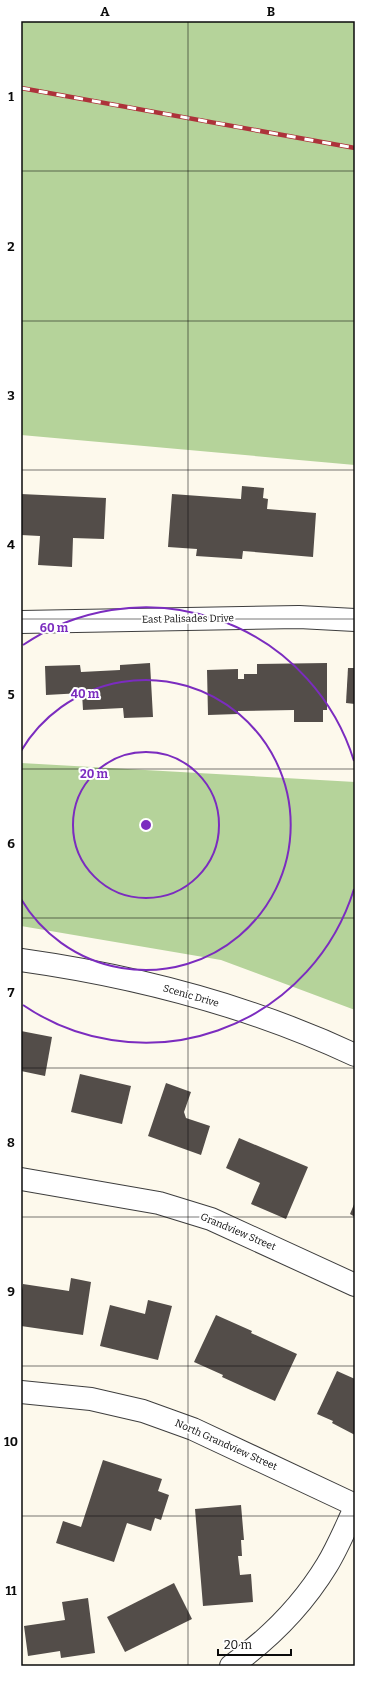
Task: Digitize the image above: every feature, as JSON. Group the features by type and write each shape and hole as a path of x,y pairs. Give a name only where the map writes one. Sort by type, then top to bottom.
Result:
{"street":[{"name":"East Palisades Drive","path":"21,622 299,617 355,620"},
{"name":"Scenic Drive","path":"21,960 60,965 142,982 212,1002 323,1040 355,1055"},
{"name":"Grandview Street","path":"21,1179 159,1203 211,1219 355,1285"},
{"name":"North Grandview Street","path":"21,1392 92,1399 143,1411 193,1428 355,1506"},
{"path":"231,1666 253,1650 281,1625 306,1596 327,1564 355,1506"}],"green space":[{"path":"21,21 355,21 355,465 21,435"},
{"path":"21,763 355,782 355,1010 221,960 21,926"}],"building":[{"path":"242,486 264,488 263,498 268,499 267,509 316,513 313,557 243,551 242,559 196,556 197,549 168,547 172,494 241,499"},
{"path":"21,494 106,498 104,539 73,538 72,567 38,565 40,536 21,535"},
{"path":"150,663 153,717 124,718 123,708 83,710 82,693 46,695 45,666 80,665 81,672 120,670 120,665"},
{"path":"327,663 327,710 323,710 323,722 294,722 294,710 238,711 238,714 208,715 207,670 238,669 238,679 244,679 244,674 257,674 257,664"},
{"path":"348,668 355,668 355,704 346,703"},
{"path":"21,1031 52,1037 45,1076 21,1071"},
{"path":"80,1074 131,1086 122,1124 71,1112"},
{"path":"166,1083 191,1092 184,1112 186,1118 210,1126 201,1155 148,1136"},
{"path":"239,1138 308,1167 286,1219 251,1204 260,1183 226,1168"},
{"path":"355,1202 355,1217 350,1214"},
{"path":"71,1278 91,1282 83,1335 21,1326 21,1297 23,1284 69,1291"},
{"path":"148,1300 172,1306 158,1360 100,1346 110,1305 145,1314"},
{"path":"216,1315 252,1331 251,1333 297,1354 275,1401 222,1377 223,1375 194,1362"},
{"path":"337,1371 355,1379 355,1435 332,1423 333,1421 317,1414"},
{"path":"103,1460 162,1479 158,1491 169,1495 161,1520 155,1518 151,1531 127,1523 114,1562 56,1543 63,1521 81,1527"},
{"path":"241,1505 244,1540 241,1540 242,1556 238,1556 240,1575 251,1574 253,1602 203,1606 195,1509"},
{"path":"174,1583 192,1619 125,1652 107,1617"},
{"path":"88,1598 95,1653 61,1658 60,1651 28,1656 24,1626 65,1620 62,1602"}],"railway":[{"path":"21,88 355,148"}]}
